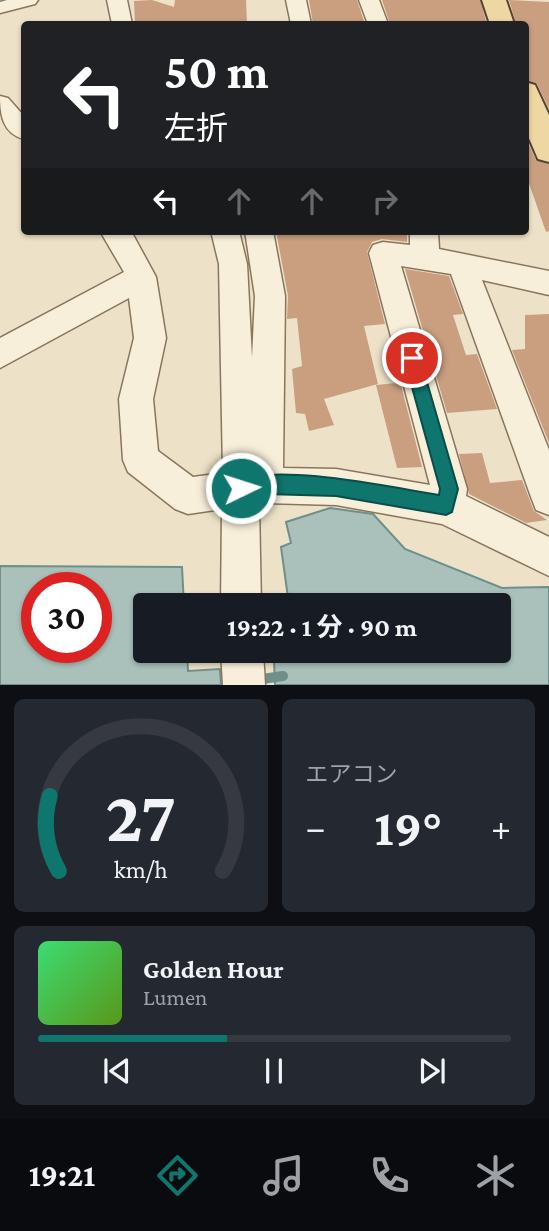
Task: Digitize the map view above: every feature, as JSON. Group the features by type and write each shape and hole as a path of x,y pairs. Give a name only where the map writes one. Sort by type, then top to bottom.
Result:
{"main road":[{"path":"494,0 501,21"},
{"path":"529,106 539,143"}],"street":[{"path":"3,5 28,0"},
{"path":"117,0 121,21"},
{"path":"296,0 300,21"},
{"path":"369,0 377,21"},
{"path":"0,103 21,128"},
{"path":"118,235 124,242 141,277 150,338 136,399 141,460 188,496 253,486 336,487 446,506 549,557"},
{"path":"226,235 233,264 253,486"},
{"path":"242,593 270,296 260,235"},
{"path":"446,506 449,489 383,253 424,244 463,265 549,283"},
{"path":"463,265 549,497"},
{"path":"0,354 141,277"},
{"path":"243,663 244,685"}],"water":[{"path":"330,508 373,514 405,549 502,588 549,587 549,685 275,685 274,663 511,663 511,593 287,593 281,547 291,543 286,522"},
{"path":"0,566 182,567 183,593 133,593 133,663 188,663 188,671 220,669 221,685 0,685"}],"building":[{"path":"152,0 174,7 175,0 246,0 247,21 135,21 134,1"},
{"path":"309,0 357,0 364,21 312,21"},
{"path":"382,0 480,0 486,21 389,21"},
{"path":"509,0 549,2 549,109 537,84 529,81 529,21 515,21"},
{"path":"529,145 536,160 549,164 549,231 546,232 529,183"},
{"path":"277,235 407,235 407,242 382,239 372,242 367,252 385,324 364,326 378,384 324,399 334,425 309,431 305,414 296,413 292,369 302,366 297,318 287,319 288,296"},
{"path":"405,269 449,276 463,314 453,315 466,355 477,354 497,409 447,413"},
{"path":"549,314 549,443 512,350 525,349 525,315"},
{"path":"376,385 401,385 422,467 397,468"},
{"path":"482,453 490,483 522,480 534,511 547,520 526,523 469,494 459,454"}],"waterway":[{"path":"255,680 283,676"}],"route":[{"path":"241,488 265,485 336,487 446,506 449,489 412,358"}]}
